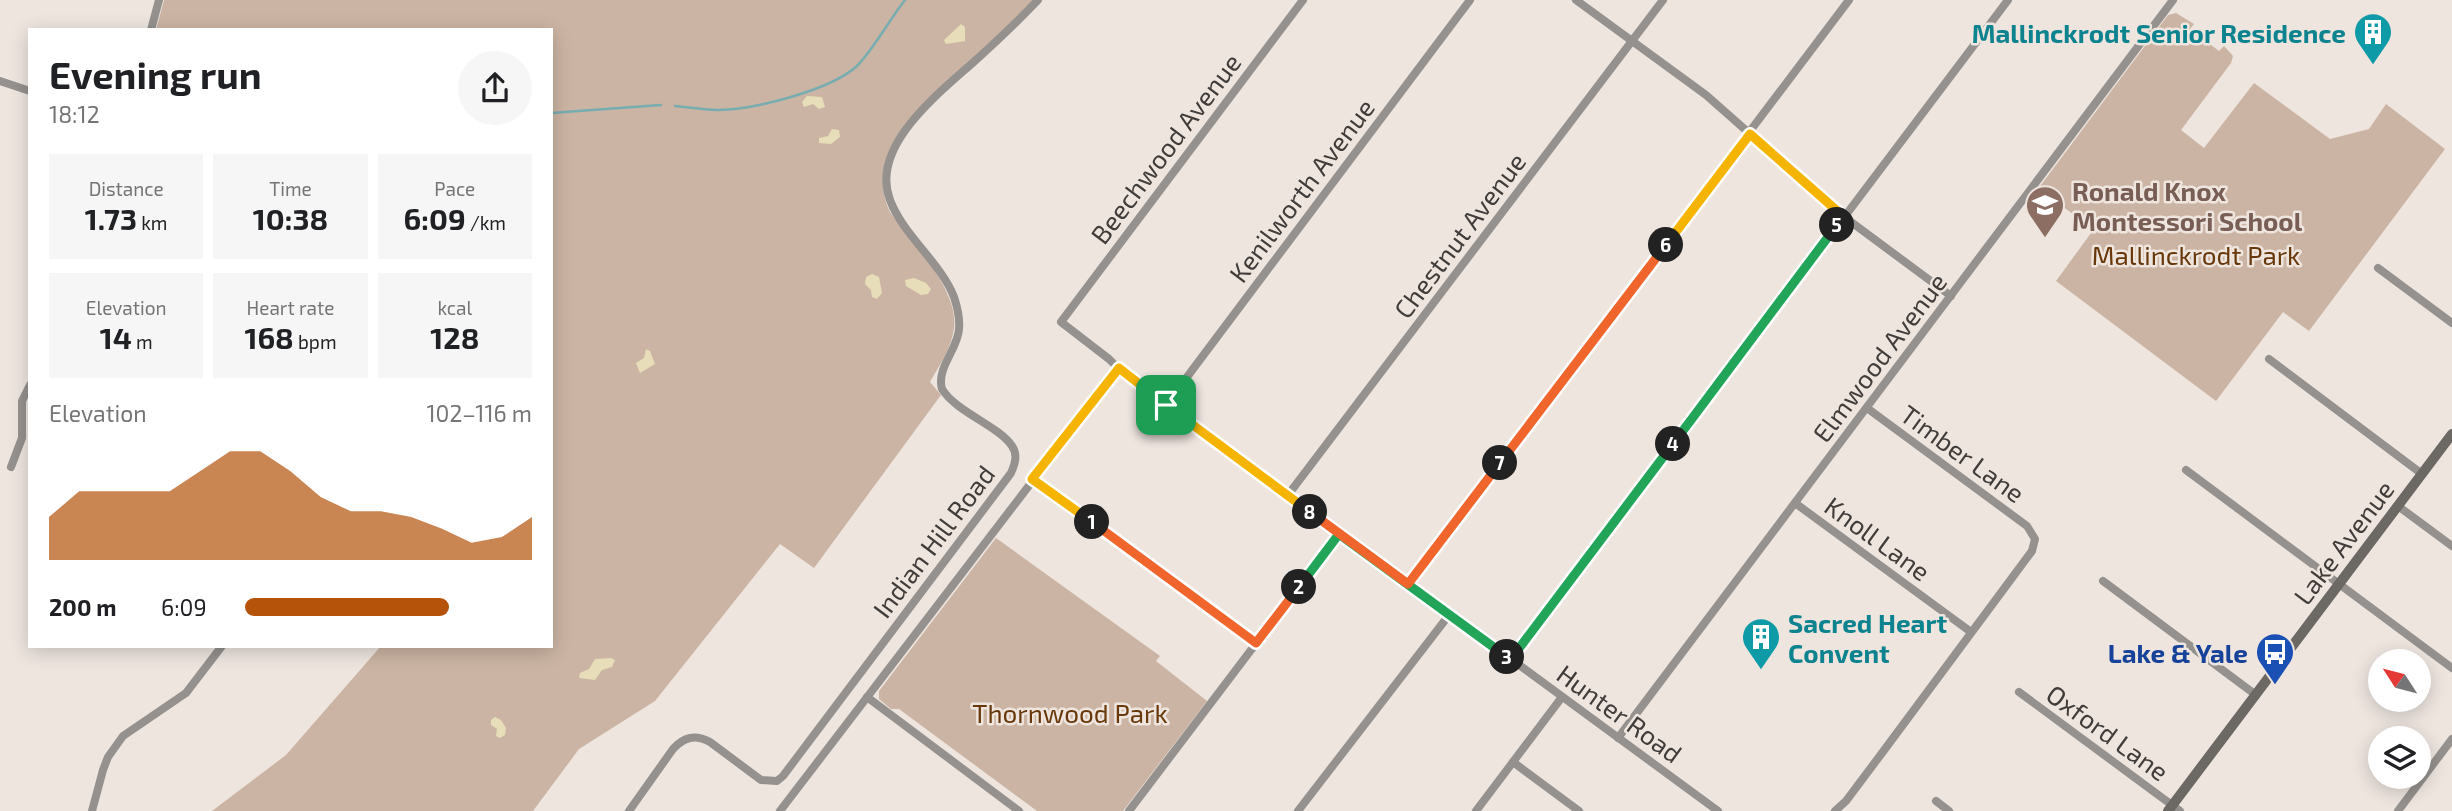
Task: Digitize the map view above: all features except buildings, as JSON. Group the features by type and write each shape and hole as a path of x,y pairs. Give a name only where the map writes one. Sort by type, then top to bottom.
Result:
{"main road":[{"name":"Lake Avenue","path":"2174,809 2452,434"}],"street":[{"path":"152,28 159,0"},
{"name":"Indian Hill Road","path":"629,811 673,748 681,740 692,737 710,742 761,780 777,781 783,776 1011,473 1016,458 1011,444 942,389 942,375 960,327 954,298 939,272 896,214 886,183 893,150 910,124 1038,0"},
{"name":"Beechwood Avenue","path":"1061,322 1303,0"},
{"name":"Kenilworth Avenue","path":"1166,405 1471,0"},
{"path":"1576,0 1706,94 1843,216 1951,296"},
{"name":"Chestnut Avenue","path":"1288,495 1663,0"},
{"path":"1408,584 1849,0"},
{"path":"1511,659 2008,0"},
{"name":"Elmwood Avenue","path":"1618,738 2173,0"},
{"path":"0,81 28,90"},
{"path":"2378,268 2452,323"},
{"name":"Hunter Road","path":"1061,322 1166,405 1339,534 1718,811"},
{"path":"2269,359 2422,474"},
{"path":"784,810 1032,479 1119,368"},
{"path":"11,467 22,438 22,401 28,389"},
{"name":"Timber Lane","path":"1867,408 2026,526 2033,534 2035,539 2032,551 1970,632"},
{"path":"2186,470 2452,668"},
{"path":"1032,479 1256,643"},
{"name":"Knoll Lane","path":"1795,503 1970,632"},
{"path":"2398,506 2452,547"},
{"path":"1129,811 1339,534"},
{"path":"2103,581 2256,695"},
{"path":"1298,811 1449,615"},
{"path":"1835,811 1846,801 1970,632"},
{"path":"92,811 108,757 123,736 186,693 220,648"},
{"name":"Oxford Lane","path":"2019,692 2174,809"},
{"path":"867,697 1019,811"},
{"path":"1476,811 1562,697"},
{"path":"2398,811 2452,739"},
{"path":"1513,762 1579,811"},
{"path":"1936,801 1949,811"}],"green space":[{"path":"164,0 1033,0 894,141 884,167 884,194 890,212 932,267 954,313 951,342 930,382 941,395 814,568 780,544 655,701 579,749 533,811 212,811 286,755 379,648 553,648 553,28 157,28"},
{"name":"Mallinckrodt Park","path":"2176,13 2194,24 2190,29 2219,51 2224,46 2233,56 2231,63 2181,130 2204,148 2254,83 2330,139 2369,129 2386,104 2445,149 2309,331 2283,312 2216,401 2056,281 2094,229 2038,189 2168,15"},
{"name":"Thornwood Park","path":"996,538 1160,656 1156,661 1207,701 1123,811 1037,811 899,709 891,709 879,699 879,691"}],"sand":[{"path":"961,24 965,27 965,41 946,44 944,40"},
{"path":"807,96 822,97 825,107 819,109 813,104 804,107 802,102"},
{"path":"832,129 839,130 840,137 831,144 819,143 819,138 828,136"},
{"path":"872,274 879,277 882,293 877,299 872,297 871,290 865,284 866,277"},
{"path":"914,278 926,283 931,289 928,294 921,295 906,286 905,280"},
{"path":"646,349 650,351 655,364 640,373 636,363 644,358"},
{"path":"595,659 615,660 612,667 602,670 595,680 579,678 580,673 589,669"},
{"path":"495,717 501,720 506,728 505,735 500,738 496,736 497,729 491,725 491,720"}],"waterway":[{"path":"675,106 733,109 791,97 829,83 857,66 905,0"},
{"path":"553,113 661,105"}],"place":[{"name":"Mallinckrodt Senior Residence","path":"2373,66"},
{"name":"Ronald Knox Montessori School","path":"2045,239"},
{"name":"Sacred Heart Convent","path":"1761,671"},
{"name":"Lake & Yale","path":"2275,686"}],"route":[{"path":"1750,134 1843,216 1511,659 1339,534 1256,643 1032,479 1119,368 1127,377 1166,405 1408,584 1750,134"}]}
